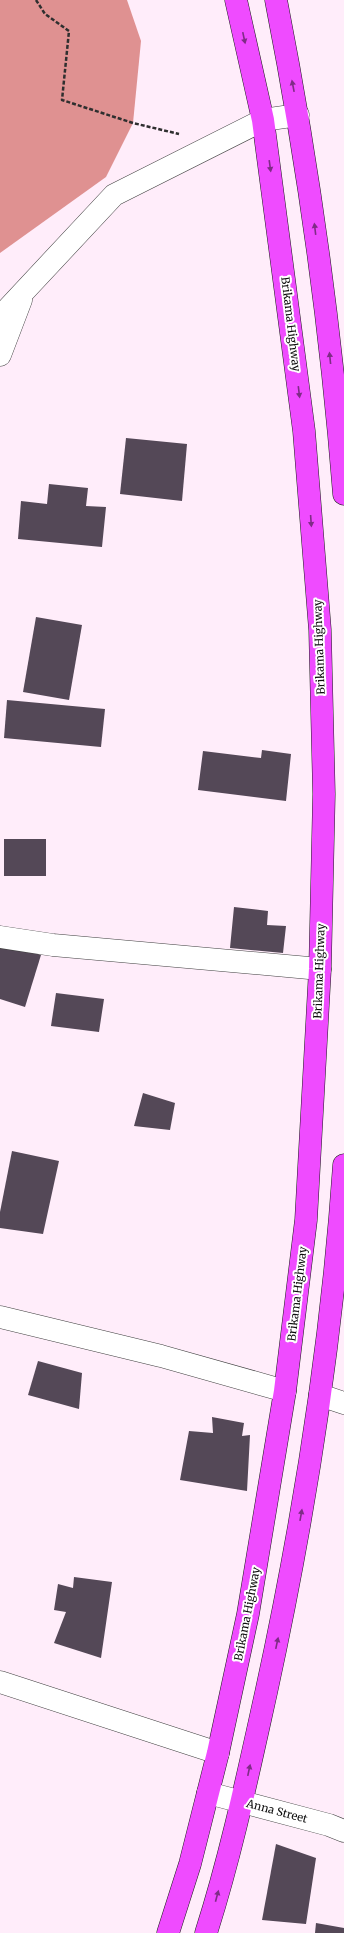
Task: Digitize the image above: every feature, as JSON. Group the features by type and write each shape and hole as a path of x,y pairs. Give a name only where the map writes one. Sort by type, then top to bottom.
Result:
{"highway":[{"name":"Brikama Highway","path":"168,1933 190,1864 218,1753 248,1614 286,1391 306,1220 320,969 324,794 320,630 304,431 263,120 236,0"},
{"path":"276,0 298,115 313,215 344,494"},
{"path":"206,1933 242,1801 281,1623 315,1436 339,1238 344,1165"}],"street":[{"path":"0,317 114,195 263,120 298,115"},
{"path":"0,355 25,290"},
{"path":"0,937 60,946 320,969"},
{"path":"0,1317 161,1356 286,1391"},
{"path":"320,1395 344,1403"},
{"path":"0,1682 218,1753"},
{"name":"Anna Street","path":"208,1793 329,1825 344,1831"}],"path":[{"path":"36,0 45,14 69,32 62,100 133,123 180,134"}],"shaded area":[{"path":"0,0 127,0 141,41 133,123 106,177 0,253"}],"building":[{"path":"126,438 187,444 182,501 120,494"},
{"path":"49,484 88,488 86,506 106,507 102,547 18,539 21,501 47,504"},
{"path":"36,617 82,625 69,700 23,692"},
{"path":"7,700 105,709 101,747 4,738"},
{"path":"262,750 291,754 286,801 198,790 203,751 261,758"},
{"path":"4,839 46,839 46,876 4,876"},
{"path":"234,907 268,911 267,925 286,926 283,953 230,948"},
{"path":"0,941 41,955 25,1007 0,999"},
{"path":"56,993 104,999 99,1032 51,1026"},
{"path":"143,1093 175,1103 170,1130 134,1126"},
{"path":"12,1151 59,1161 43,1234 0,1228 0,1212"},
{"path":"38,1361 82,1373 79,1409 28,1395"},
{"path":"212,1417 244,1423 242,1436 250,1435 247,1491 180,1480 189,1431 213,1433"},
{"path":"74,1577 112,1582 101,1658 54,1643 66,1612 54,1610 58,1584 73,1588"},
{"path":"276,1844 316,1858 306,1924 262,1920"},
{"path":"316,1923 344,1928 344,1933 315,1933"}]}
